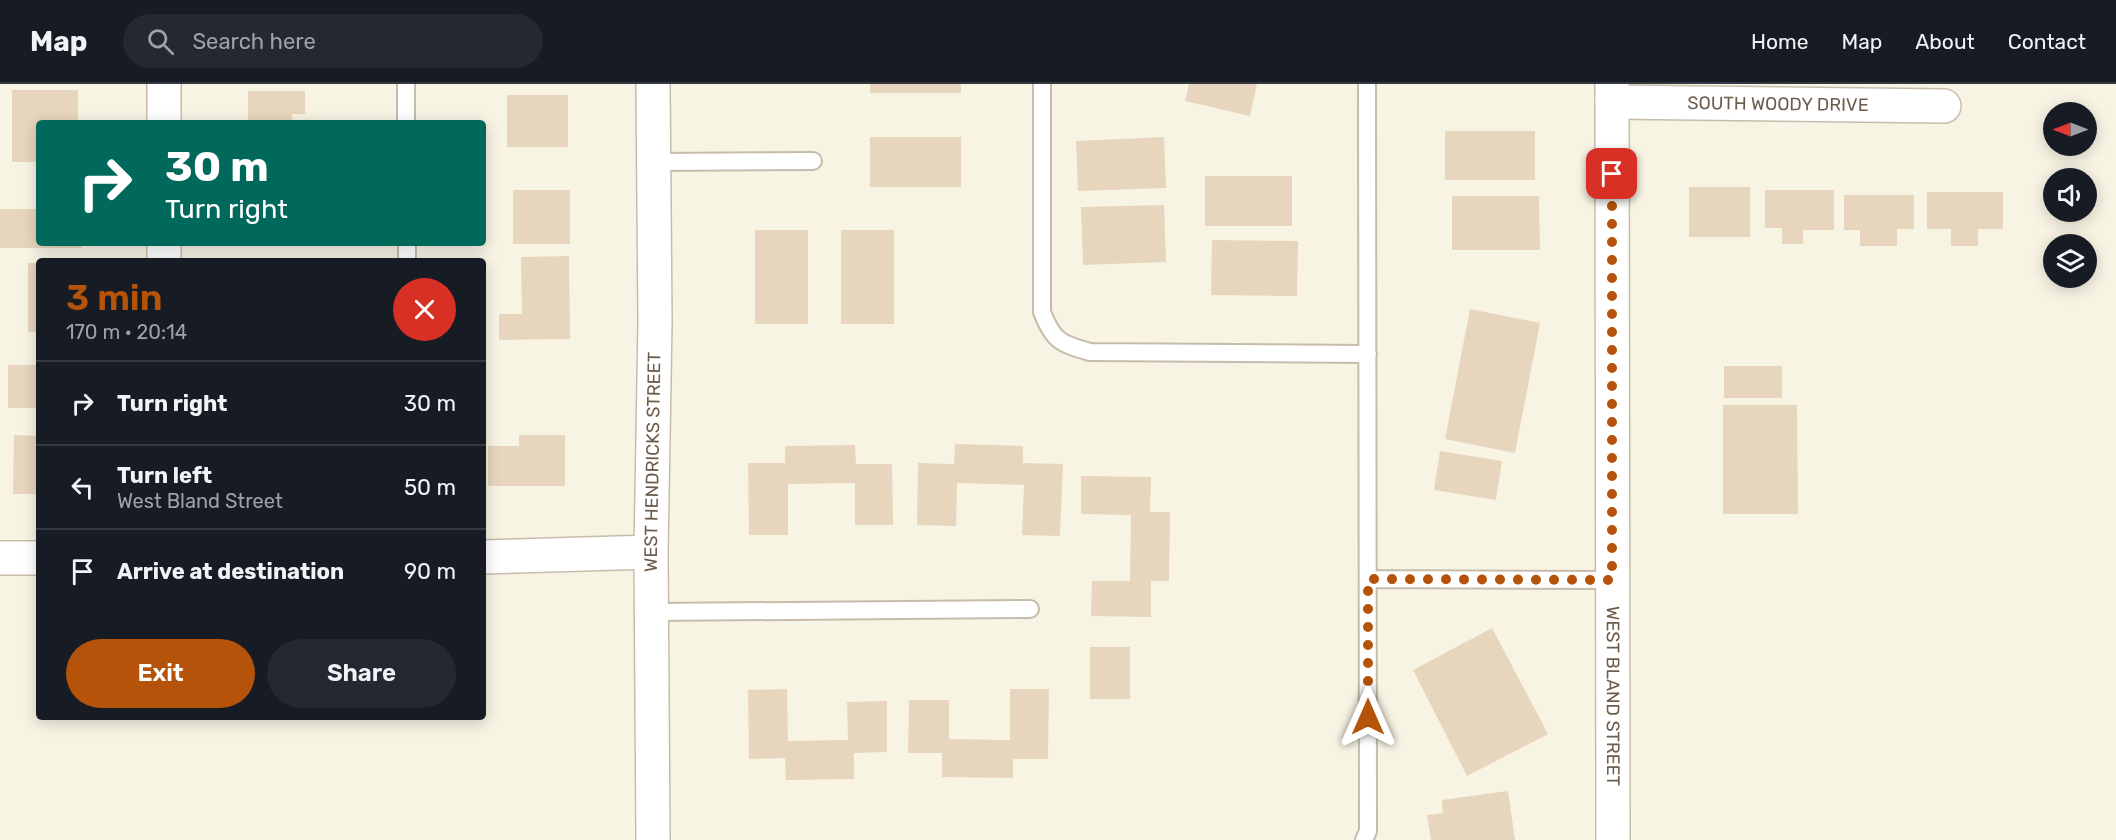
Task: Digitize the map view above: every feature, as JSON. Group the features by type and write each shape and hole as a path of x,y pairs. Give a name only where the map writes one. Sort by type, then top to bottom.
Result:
{"street":[{"path":"164,84 164,120"},
{"name":"WEST HENDRICKS STREET","path":"653,84 655,322 651,552 653,840"},
{"name":"SOUTH WOODY DRIVE","path":"1612,93 1944,106"},
{"name":"WEST BLAND STREET","path":"1612,93 1613,840"},
{"path":"486,557 651,552"},
{"path":"0,558 36,558"}],"lane":[{"path":"406,84 406,120"},
{"path":"1042,84 1042,312 1051,334 1069,346 1090,352 1368,354"},
{"path":"1364,840 1368,831 1367,84"},
{"path":"654,162 813,161"},
{"path":"1368,579 1612,580"},
{"path":"652,612 1030,609"}],"building":[{"path":"870,84 961,84 961,93 870,93"},
{"path":"1189,84 1257,84 1250,116 1185,101"},
{"path":"12,90 78,90 78,120 36,120 36,162 12,162"},
{"path":"248,91 305,91 305,114 292,114 292,120 248,120"},
{"path":"507,95 568,95 568,147 507,147"},
{"path":"1445,131 1535,131 1535,180 1445,180"},
{"path":"870,137 961,137 961,187 870,187"},
{"path":"1164,137 1166,188 1078,191 1076,141"},
{"path":"1205,176 1292,176 1292,226 1205,226"},
{"path":"1689,187 1750,187 1750,237 1689,237"},
{"path":"513,190 570,190 570,244 513,244"},
{"path":"1765,190 1834,190 1834,230 1803,230 1803,244 1782,244 1782,228 1765,228"},
{"path":"1927,192 2003,192 2003,229 1978,229 1978,246 1951,246 1951,229 1927,229"},
{"path":"1844,195 1914,195 1914,229 1897,229 1897,246 1860,246 1860,230 1844,230"},
{"path":"1452,196 1539,196 1540,250 1452,250"},
{"path":"1164,205 1166,262 1083,265 1081,207"},
{"path":"0,209 36,209 36,246 82,246 82,248 0,248"},
{"path":"755,230 808,230 808,324 755,324"},
{"path":"841,230 894,230 894,324 841,324"},
{"path":"1212,240 1298,241 1297,296 1211,295"},
{"path":"569,256 570,339 499,340 499,314 522,314 521,257"},
{"path":"28,263 36,263 36,332 28,332"},
{"path":"1470,309 1540,323 1515,453 1445,439"},
{"path":"8,365 36,365 36,408 8,408"},
{"path":"1724,366 1782,366 1782,398 1724,398"},
{"path":"1723,405 1797,405 1798,514 1723,514"},
{"path":"14,435 36,436 36,494 13,494"},
{"path":"519,435 565,435 565,486 488,486 488,446 519,446"},
{"path":"955,444 1023,446 1023,463 1063,464 1060,536 1022,535 1024,485 957,483 956,526 917,525 918,463 954,464"},
{"path":"855,445 856,464 892,464 893,525 855,525 855,483 788,484 788,535 749,535 748,463 785,463 785,446"},
{"path":"1440,451 1502,461 1496,500 1434,490"},
{"path":"1081,476 1151,477 1150,512 1170,512 1169,581 1151,581 1151,617 1091,616 1092,581 1130,581 1131,515 1081,514"},
{"path":"1492,628 1548,734 1467,776 1413,670"},
{"path":"1090,647 1130,647 1130,699 1090,699"},
{"path":"787,689 788,741 848,740 847,702 887,701 887,752 854,753 854,779 786,780 785,758 749,759 748,690"},
{"path":"1010,689 1049,689 1048,759 1013,759 1013,778 942,777 942,753 908,753 909,700 949,700 949,739 1010,740"},
{"path":"1508,791 1515,840 1431,840 1427,815 1443,813 1442,800"}],"route":[{"path":"1368,717 1368,579 1612,580 1612,174"}]}
